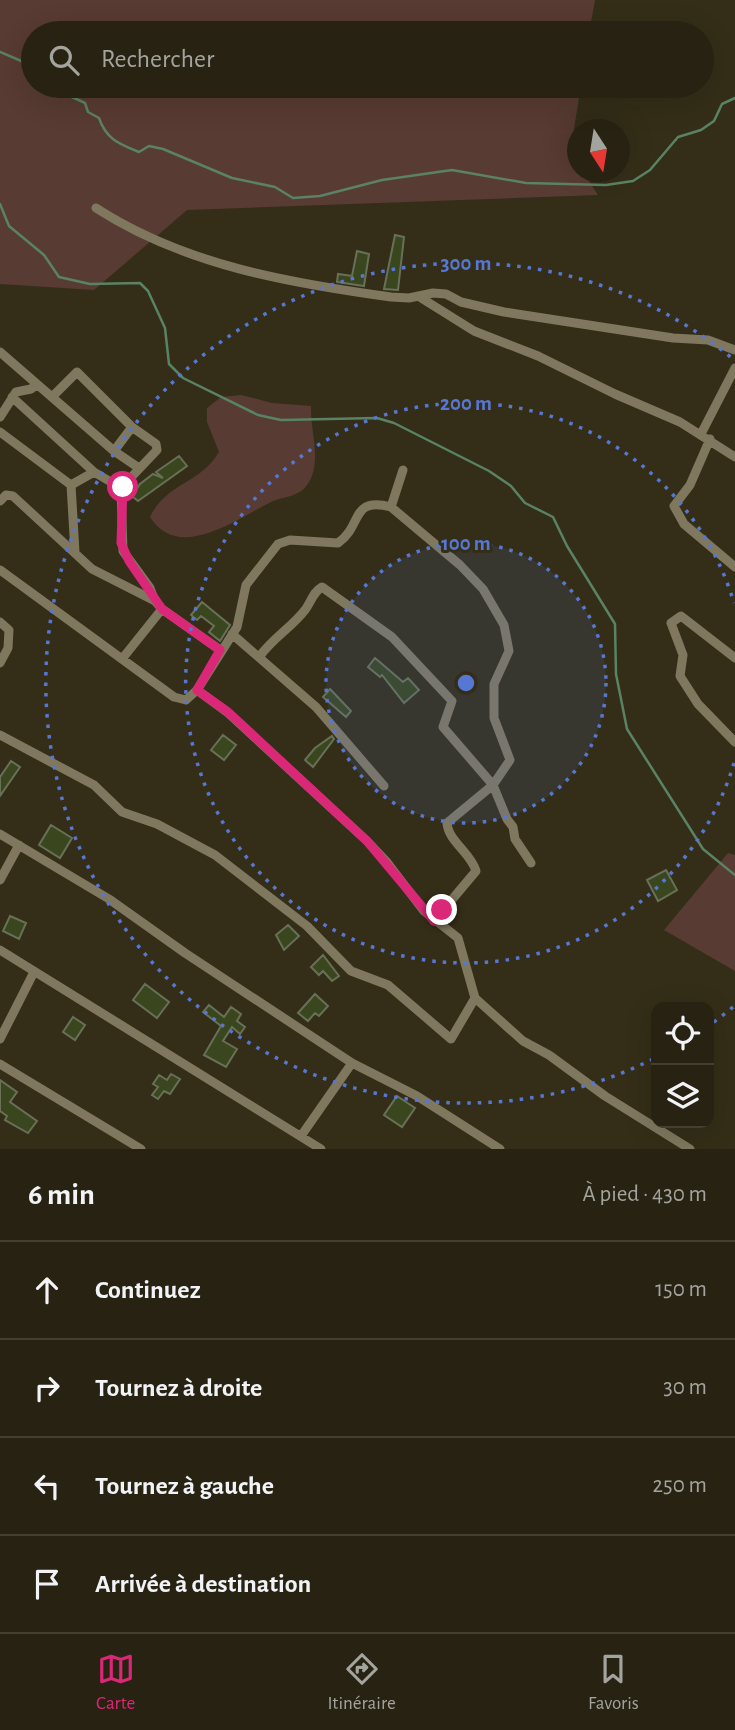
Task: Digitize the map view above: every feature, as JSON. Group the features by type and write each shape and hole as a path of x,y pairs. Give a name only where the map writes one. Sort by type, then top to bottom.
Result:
{"street":[{"path":"96,208 162,243 246,271 341,290 409,298 446,294 461,302 504,312 673,338 708,340 735,350"},
{"path":"418,296 474,331 538,356 705,436 735,457"},
{"path":"0,352 114,451 139,468"},
{"path":"735,368 705,436 690,485 677,500 676,512 684,524 735,567"},
{"path":"52,396 77,372 132,427 158,447 121,488 123,551 162,609 220,650"},
{"path":"0,417 12,397 20,390 29,391 37,384"},
{"path":"12,397 94,472 121,488"},
{"path":"114,451 132,427"},
{"path":"0,432 71,485 75,552"},
{"path":"391,507 403,470"},
{"path":"71,485 94,472"},
{"path":"0,502 6,495 13,496 92,569 155,601"},
{"path":"0,570 178,699 189,698 197,690 241,618 246,585 278,544 290,540 338,542 347,534 361,509 367,505 391,507 460,565 483,589 504,625 509,651 494,684 494,718 510,760 493,785 447,823 449,832 465,849 476,870 434,921"},
{"path":"260,656 276,636 304,612 317,590 326,588 392,637 452,701 443,727 493,785 513,827 515,839 531,863"},
{"path":"122,659 162,609"},
{"path":"735,658 681,617 671,624 683,655 680,676 698,704 735,742"},
{"path":"0,622 9,629 10,636 0,663"},
{"path":"232,634 316,707 384,786"},
{"path":"197,690 228,712 367,841 434,921 458,938 475,998 523,1041 549,1055 605,1096 690,1149"},
{"path":"0,735 94,785 122,812 157,824 215,855 307,926 351,971 387,985 451,1039 475,998"},
{"path":"0,834 109,899 185,953 352,1063 416,1096 500,1149"},
{"path":"0,880 19,845"},
{"path":"0,950 33,974 146,1039 188,1069 321,1149"},
{"path":"0,1039 33,974"},
{"path":"301,1136 352,1063"},
{"path":"0,1064 141,1149"}],"shaded area":[{"path":"0,0 595,0 591,21 21,21 21,98 579,98 576,119 567,119 567,182 590,182 598,195 187,210 94,290 0,284"},
{"path":"241,395 272,403 311,406 315,457 312,476 307,485 299,492 208,533 191,537 176,536 162,530 150,517 157,506 174,490 202,471 219,452 207,422 207,408 221,397"},
{"path":"728,853 735,855 735,971 664,930"}],"building":[{"path":"395,235 404,237 398,290 384,289"},
{"path":"357,251 369,254 364,286 337,282 338,274 352,276"},
{"path":"179,456 187,466 138,501 132,496 140,484 153,474 163,478 156,472"},
{"path":"202,602 230,625 220,641 209,632 214,626 201,616 197,620 191,615"},
{"path":"375,658 403,682 408,678 419,690 404,703 382,675 380,677 368,667"},
{"path":"330,689 351,711 346,717 323,697"},
{"path":"223,735 236,745 224,760 211,750"},
{"path":"332,736 334,739 313,767 305,760 315,748"},
{"path":"11,761 20,767 0,796 0,777"},
{"path":"51,825 72,838 60,858 39,845"},
{"path":"666,870 677,890 658,901 647,880"},
{"path":"10,916 26,923 19,939 3,931"},
{"path":"288,925 299,936 284,950 276,935"},
{"path":"323,955 339,976 332,981 323,971 319,975 311,967"},
{"path":"145,984 169,1002 157,1018 133,1000"},
{"path":"315,994 328,1006 319,1016 315,1013 308,1021 298,1013"},
{"path":"209,1005 224,1017 231,1007 241,1014 237,1021 245,1027 240,1034 232,1027 223,1041 237,1049 226,1067 204,1055 221,1026 203,1012"},
{"path":"73,1017 85,1025 75,1040 63,1032"},
{"path":"171,1074 180,1079 170,1094 164,1091 158,1099 152,1095 158,1087 153,1084 159,1075 167,1080"},
{"path":"0,1080 17,1092 10,1102 37,1121 28,1133 5,1120 7,1116 0,1111"},
{"path":"397,1096 415,1108 402,1127 384,1115"}],"waterway":[{"path":"0,52 21,61"},
{"path":"74,98 85,103 88,112 99,118 109,136 125,146 139,152 149,146 163,149 232,178 275,187 293,198 320,196 382,180 452,170 526,183 606,185 633,181 650,170 678,137 701,130 714,121 722,104 735,98"},
{"path":"0,204 9,226 44,255 59,277 90,284 140,283 148,291 165,328 169,364 183,378 258,415 281,420 377,418 394,423 489,471 511,486 525,503 553,517 567,546 615,624 616,674 627,729 703,849 735,875"}],"route":[{"path":"123,487 120,528 123,551 162,609 220,650 197,690 228,712 367,841 434,921 442,910"}]}
